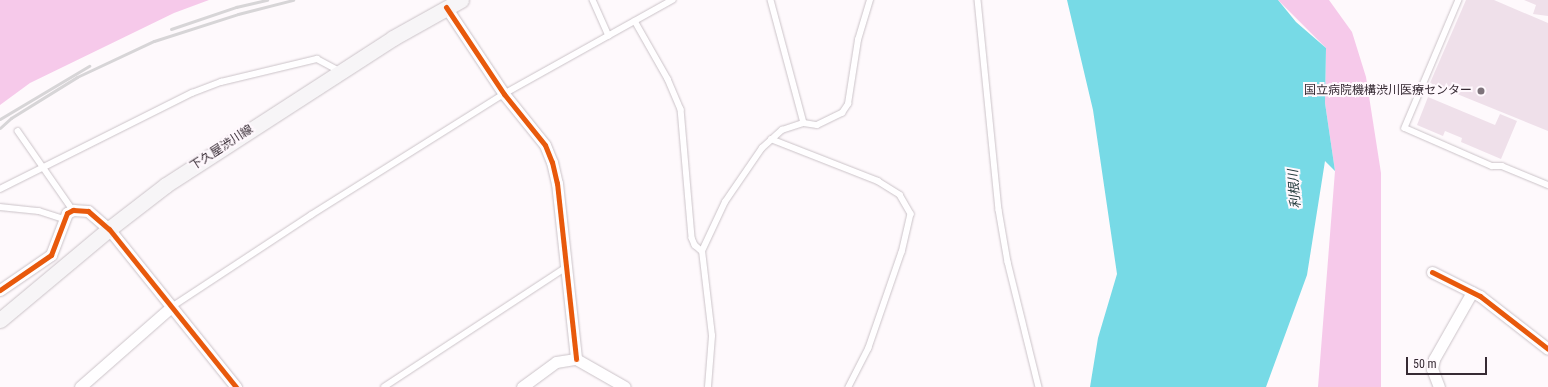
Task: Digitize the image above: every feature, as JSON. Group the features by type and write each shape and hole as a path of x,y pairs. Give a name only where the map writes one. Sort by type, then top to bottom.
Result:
{"main road":[{"name":"下久屋渋川線","path":"0,320 109,229 166,185 341,71 446,7 461,0"}],"street":[{"path":"446,7 504,94 545,145 552,162 557,183 576,359"},
{"path":"0,290 51,255 64,219 73,210 88,211 109,229 170,308 236,387"},
{"path":"1432,272 1472,292 1548,349"},
{"path":"1439,387 1432,369 1434,359 1472,292"},
{"path":"80,387 170,308"},
{"path":"527,385 556,362 576,359 625,387"}],"lane":[{"path":"593,0 608,36"},
{"path":"170,308 311,215 504,94 672,0"},
{"path":"771,0 804,123"},
{"path":"708,387 712,336 702,251 725,202 762,148 771,139 782,130 804,123 817,125 842,113 848,104 858,40 870,0"},
{"path":"978,0 999,210 1008,262 1039,387"},
{"path":"1459,0 1405,128 1492,166 1502,166 1548,185"},
{"path":"635,21 668,79 681,109 692,238 695,245 702,251"},
{"path":"0,189 192,93 221,82 316,59 341,71"},
{"path":"18,131 73,210"},
{"path":"771,139 878,182 900,195 911,214 902,252 872,341 862,366 849,387"},
{"path":"0,207 39,211 64,219"},
{"path":"384,387 565,268"}],"shaded area":[{"path":"0,0 209,0 174,13 30,83 0,105"},
{"path":"1278,0 1329,0 1352,32 1366,77 1381,173 1381,387 1318,387 1335,171 1325,103 1326,48"}],"water":[{"name":"利根川","path":"1067,0 1278,0 1296,22 1326,48 1325,103 1335,171 1325,161 1307,275 1266,387 1090,387 1098,338 1117,274 1093,110"}],"building":[{"path":"1466,0 1494,0 1548,23 1548,131 1430,83"},
{"path":"1524,0 1548,0 1548,16 1533,14 1536,5"},
{"path":"1428,97 1495,125 1500,114 1517,121 1501,159 1461,142 1462,138 1445,131 1443,136 1417,125"}],"railway":[{"path":"171,29 236,7 267,0"},
{"path":"0,128 11,118 77,77 154,41 238,14 293,0"},
{"path":"0,119 89,66"}],"cycle path":[{"path":"446,7 504,94 545,145 552,162 557,183 576,359"},
{"path":"0,290 51,255 67,213 73,210 88,211 109,229 236,387"},
{"path":"1432,272 1480,296 1548,349"}],"place":[{"name":"国立病院機構渋川医療センター","path":"1481,91"}]}
